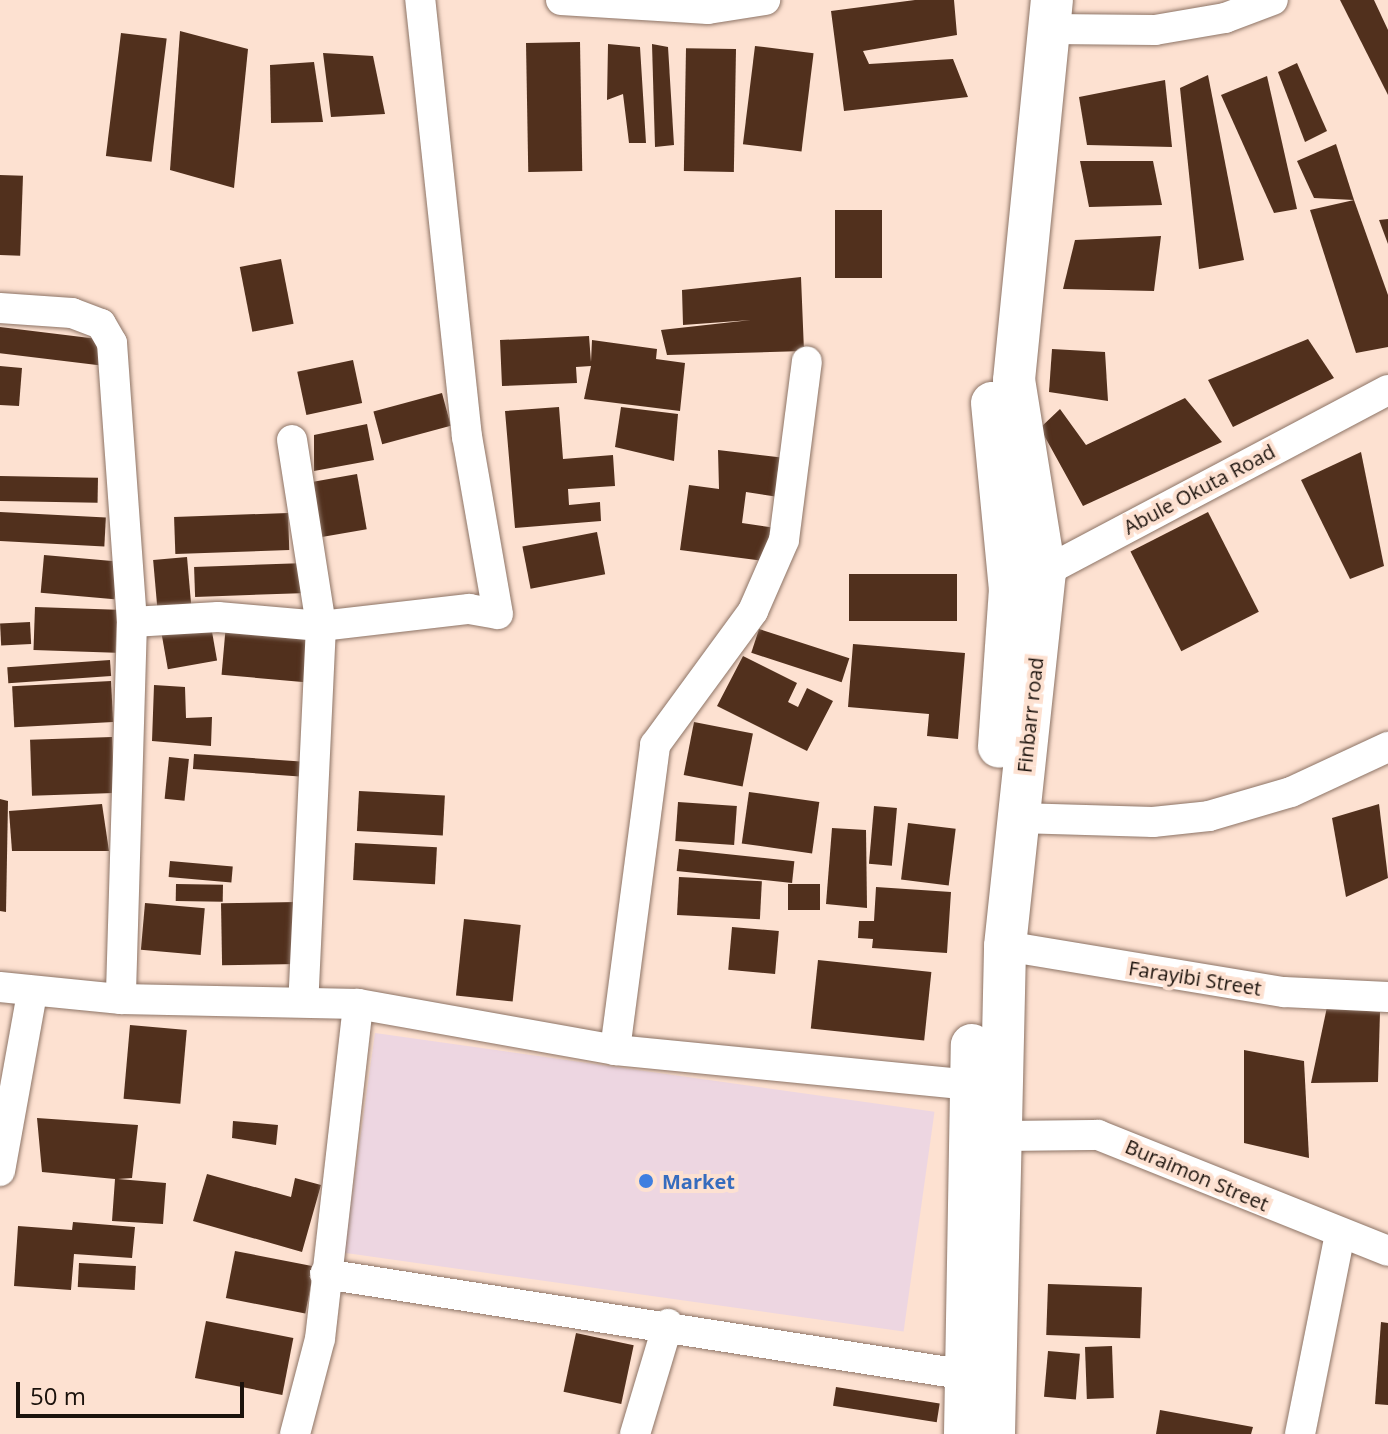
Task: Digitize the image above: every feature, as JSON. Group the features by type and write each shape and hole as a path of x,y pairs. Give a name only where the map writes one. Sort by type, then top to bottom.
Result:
{"main road":[{"name":"Finbarr road","path":"994,1434 998,1136 1005,946 1018,818 1028,581 989,377 1042,10"},
{"name":"Finbarr road","path":"965,1434 969,1085 1028,581"}],"street":[{"path":"132,622 218,617 321,626 469,609 498,614 467,437 420,0"},
{"path":"561,0 708,9 765,0"},
{"path":"1042,10 1155,30 1225,18 1273,0"},
{"path":"0,308 72,313 101,324 112,343 132,622 121,999"},
{"path":"615,1050 655,745 753,611 784,540 807,361"},
{"name":"Abule Okuta Road","path":"1028,581 1388,390"},
{"path":"292,440 321,626 303,1002"},
{"path":"1018,818 1153,822 1209,816 1291,792 1388,747"},
{"name":"Farayibi Street","path":"1005,946 1284,992 1388,997"},
{"path":"0,987 32,994 121,999 358,1004 615,1050 969,1085"},
{"path":"0,1171 32,994"},
{"path":"295,1434 320,1339 358,1004"},
{"name":"Buraimon Street","path":"998,1136 1098,1135 1388,1251"},
{"path":"1300,1434 1340,1233"},
{"path":"325,1274 668,1324 967,1375"},
{"path":"635,1434 668,1324"}],"shaded area":[{"name":"Market","path":"375,1033 935,1112 904,1331 344,1253"}],"building":[{"path":"915,0 954,0 957,35 863,51 869,64 953,59 968,97 844,111 831,11"},
{"path":"1340,0 1374,0 1388,30 1388,95"},
{"path":"180,31 248,49 234,188 170,170"},
{"path":"121,33 167,39 152,162 106,156"},
{"path":"580,42 582,171 528,172 526,43"},
{"path":"608,44 640,47 646,143 629,143 623,94 607,100"},
{"path":"652,44 668,47 674,145 655,147"},
{"path":"755,46 814,53 801,151 743,144"},
{"path":"686,48 736,49 734,172 684,171"},
{"path":"323,53 373,56 385,114 331,117"},
{"path":"314,62 323,122 271,123 270,65"},
{"path":"1297,63 1327,131 1305,142 1278,72"},
{"path":"1208,75 1244,260 1199,269 1180,88"},
{"path":"1267,76 1297,209 1274,213 1221,95"},
{"path":"1165,80 1172,147 1087,145 1079,97"},
{"path":"1336,144 1354,200 1314,198 1297,161"},
{"path":"1080,161 1153,161 1162,205 1089,207"},
{"path":"0,175 23,176 20,256 0,255"},
{"path":"1354,200 1388,295 1388,347 1356,353 1310,210"},
{"path":"835,210 882,210 882,278 835,278"},
{"path":"1388,219 1388,244 1379,220"},
{"path":"1161,236 1154,291 1063,289 1075,240"},
{"path":"281,259 294,324 252,332 240,267"},
{"path":"801,277 804,351 667,355 661,330 751,320 683,325 682,290"},
{"path":"0,327 102,340 99,365 0,353"},
{"path":"589,336 591,362 592,340 657,349 656,359 685,363 680,411 584,399 591,366 576,367 577,383 502,386 500,340"},
{"path":"1308,339 1334,378 1233,427 1208,380"},
{"path":"1052,349 1105,352 1108,401 1049,392"},
{"path":"353,360 362,403 306,415 297,372"},
{"path":"0,366 22,368 19,406 0,405"},
{"path":"442,393 451,426 382,444 373,411"},
{"path":"1185,398 1222,442 1083,506 1040,428 1060,409 1086,445"},
{"path":"559,407 563,459 613,455 615,486 568,489 569,505 600,502 601,521 515,528 505,411"},
{"path":"621,407 678,414 674,461 615,447"},
{"path":"367,424 374,460 314,471 314,435"},
{"path":"718,450 794,459 785,498 746,492 742,523 776,528 771,562 680,550 689,485 719,489"},
{"path":"1361,452 1384,566 1350,579 1301,480"},
{"path":"357,474 367,529 317,538 308,483"},
{"path":"0,476 98,478 98,503 0,501"},
{"path":"0,512 106,518 104,547 0,541"},
{"path":"1208,512 1259,612 1181,651 1130,551"},
{"path":"288,513 289,550 175,554 174,517"},
{"path":"597,532 605,574 531,589 522,547"},
{"path":"44,555 118,561 114,599 41,593"},
{"path":"187,557 191,606 157,609 153,560"},
{"path":"306,563 307,593 195,597 194,567"},
{"path":"849,574 957,574 957,621 849,621"},
{"path":"35,607 117,610 115,653 33,650"},
{"path":"30,622 31,644 1,646 0,624"},
{"path":"226,624 313,632 308,682 222,675"},
{"path":"211,626 217,660 168,669 162,635"},
{"path":"759,629 849,658 842,682 751,653"},
{"path":"853,644 965,653 958,739 927,736 929,714 848,707"},
{"path":"743,656 797,683 788,702 798,707 807,688 833,701 807,751 717,706"},
{"path":"110,660 111,676 8,683 7,667"},
{"path":"111,681 113,722 14,727 12,686"},
{"path":"154,685 185,687 186,718 212,717 211,746 152,741"},
{"path":"694,722 753,733 743,786 684,775"},
{"path":"112,737 114,793 32,796 30,740"},
{"path":"194,754 308,762 307,777 193,769"},
{"path":"169,757 189,759 185,801 165,799"},
{"path":"359,791 445,796 443,835 357,831"},
{"path":"749,792 819,802 812,853 742,843"},
{"path":"0,799 8,801 6,912 0,911"},
{"path":"678,802 737,806 734,845 675,841"},
{"path":"102,804 109,851 12,851 9,811"},
{"path":"1379,804 1388,878 1346,897 1332,818"},
{"path":"874,806 897,808 892,866 869,864"},
{"path":"908,823 956,829 949,885 901,880"},
{"path":"832,828 866,830 867,908 826,904"},
{"path":"355,843 437,847 435,884 353,880"},
{"path":"679,849 794,861 792,883 677,871"},
{"path":"170,861 233,866 231,882 169,877"},
{"path":"679,877 762,881 760,919 677,915"},
{"path":"176,884 223,885 223,902 176,901"},
{"path":"788,884 820,884 820,910 788,910"},
{"path":"876,887 951,892 947,953 872,948 873,939 858,938 859,921 874,921"},
{"path":"297,902 298,964 222,965 221,903"},
{"path":"145,903 205,908 201,955 141,950"},
{"path":"464,919 521,925 513,1002 456,996"},
{"path":"732,927 779,931 775,974 728,970"},
{"path":"818,960 931,972 924,1041 811,1029"},
{"path":"1327,1007 1380,1012 1378,1082 1311,1083"},
{"path":"130,1025 187,1030 180,1104 124,1099"},
{"path":"1244,1050 1304,1061 1309,1158 1244,1143"},
{"path":"37,1118 138,1125 132,1178 118,1179 166,1183 163,1224 112,1221 115,1179 42,1172"},
{"path":"233,1121 278,1125 276,1145 232,1138"},
{"path":"207,1174 291,1197 295,1178 321,1185 302,1252 193,1221"},
{"path":"73,1222 135,1227 132,1258 74,1254 71,1290 14,1286 18,1226 72,1230"},
{"path":"235,1251 315,1266 305,1314 226,1298"},
{"path":"79,1263 136,1266 135,1290 78,1287"},
{"path":"1048,1284 1142,1287 1140,1338 1046,1335"},
{"path":"206,1321 293,1338 282,1395 195,1378"},
{"path":"1381,1322 1388,1323 1388,1405 1375,1404"},
{"path":"576,1333 634,1345 621,1404 564,1392"},
{"path":"1112,1346 1114,1398 1087,1399 1085,1347"},
{"path":"1048,1351 1080,1354 1076,1400 1044,1397"},
{"path":"836,1387 940,1403 937,1422 833,1406"},
{"path":"1160,1410 1253,1427 1251,1434 1156,1434"}],"place":[{"name":"Market","path":"646,1181"}]}
